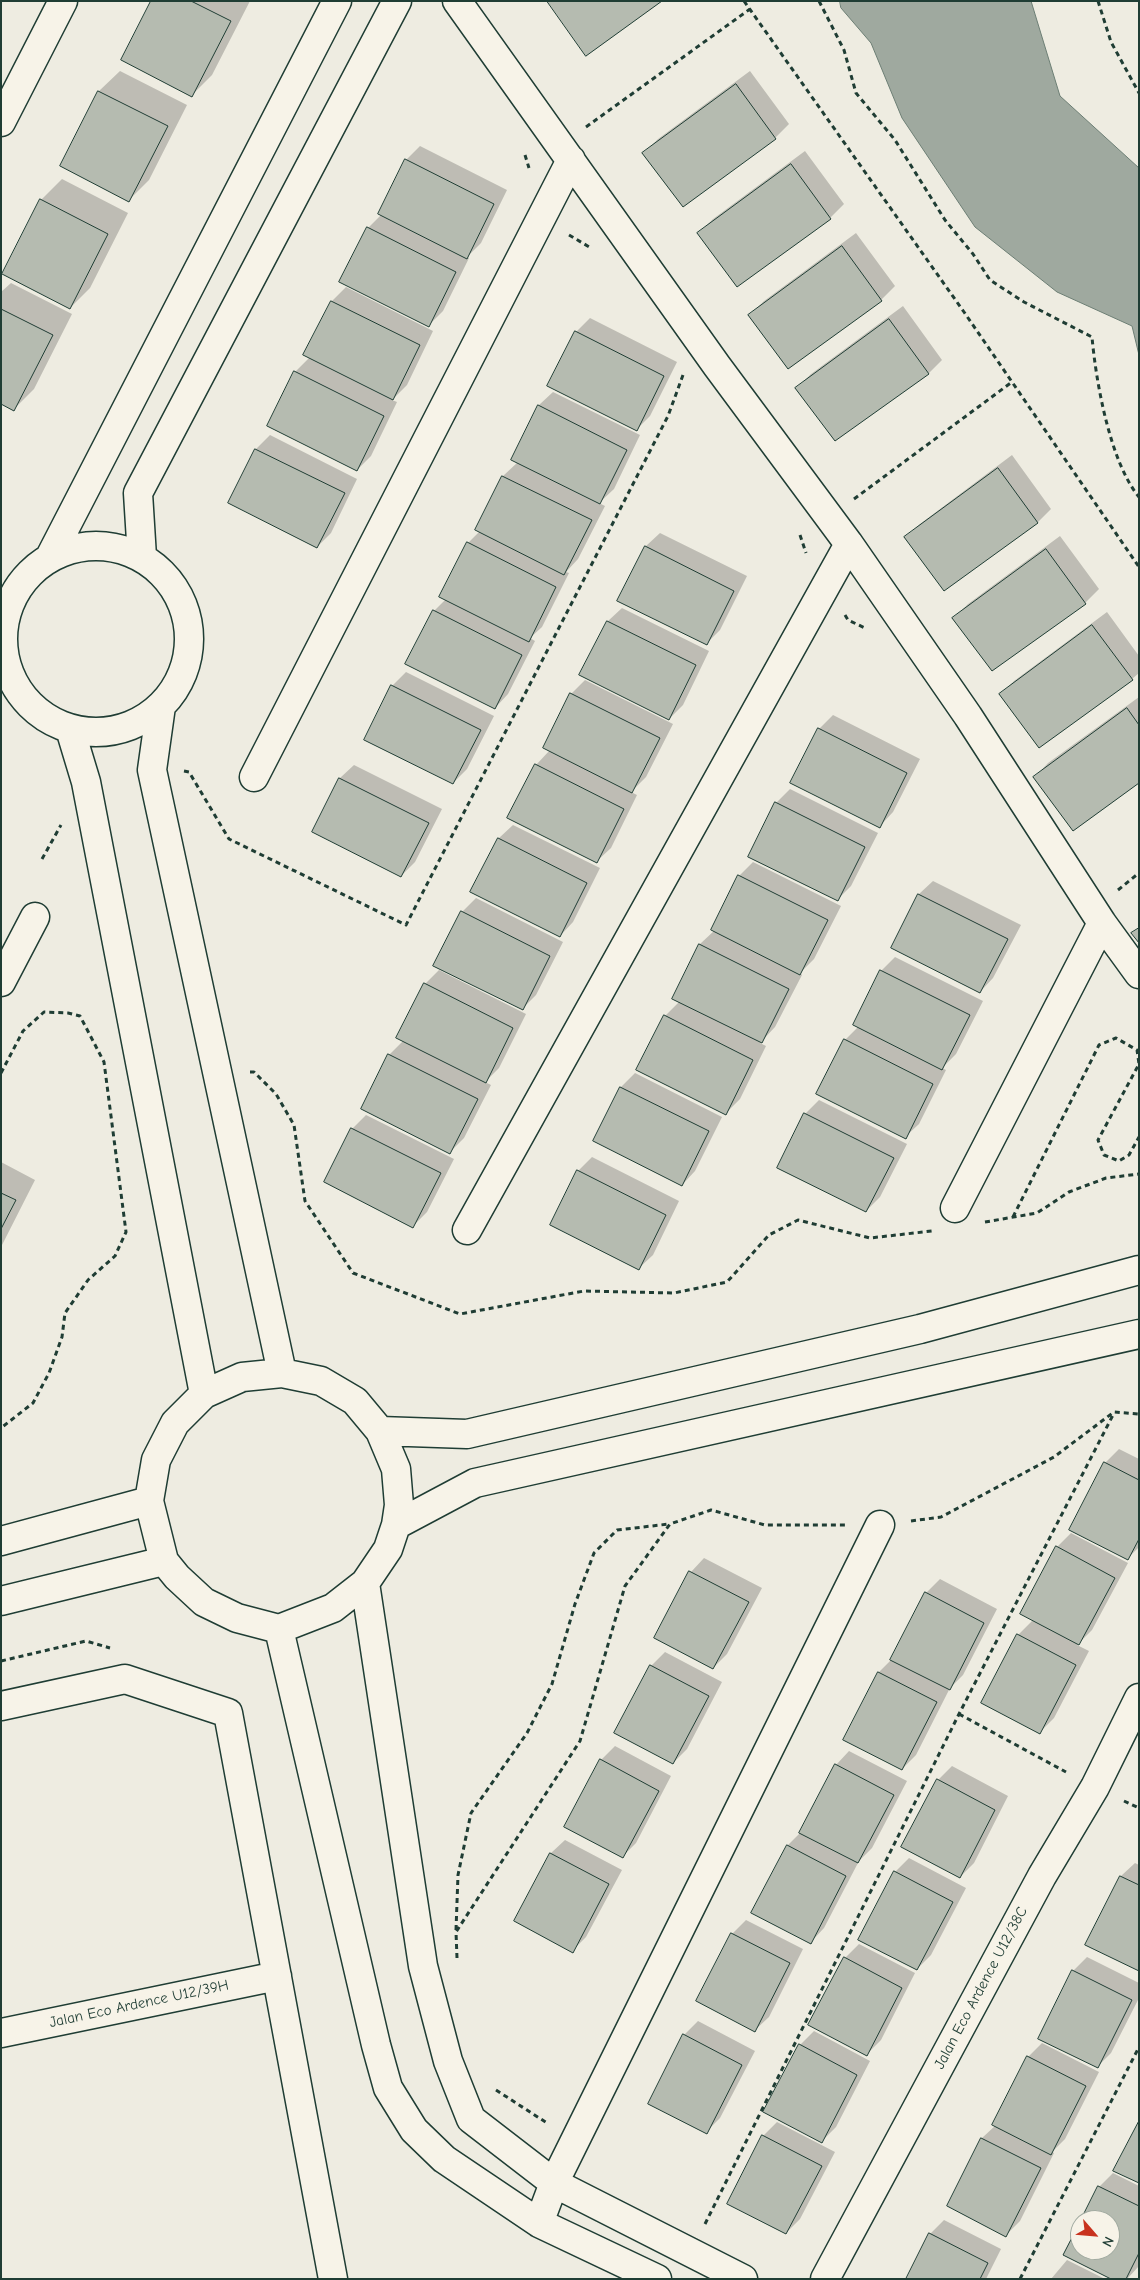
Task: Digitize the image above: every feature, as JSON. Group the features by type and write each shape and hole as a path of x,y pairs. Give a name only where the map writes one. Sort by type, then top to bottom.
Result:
{"street":[{"path":"1,122 63,1"},
{"path":"50,557 337,1"},
{"path":"142,556 138,493 397,1"},
{"path":"457,1 717,366 849,544 968,716 1102,923 1139,974"},
{"path":"254,777 544,214 566,153"},
{"path":"467,1230 849,544"},
{"path":"98,545 122,549 142,556 163,573 178,592 186,616 189,640 186,664 176,686 161,706 141,720 119,729 94,732 70,729 48,719 29,704 14,685 6,662 3,638 7,594 50,557 74,548 98,545"},
{"path":"161,706 152,770 282,1372"},
{"path":"70,729 86,782 204,1394"},
{"path":"1,982 35,918"},
{"path":"965,1216 1102,923"},
{"path":"380,1432 467,1434 920,1328 1139,1270"},
{"path":"396,1525 475,1483 1139,1334"},
{"path":"282,1372 321,1381 355,1401 380,1432 396,1469 399,1505 396,1525 388,1549 366,1583 334,1608 279,1629 236,1618 204,1602 177,1577 164,1561 149,1501 156,1460 175,1423 204,1394 242,1377 282,1372"},
{"path":"1,1541 149,1501"},
{"path":"539,2223 554,2184 575,2141 880,1525"},
{"path":"1,1602 164,1561"},
{"path":"366,1583 423,1966 448,2061 471,2119 554,2184 743,2279"},
{"path":"279,1629 376,2045 388,2088 414,2130 444,2159 539,2223 657,2279"},
{"path":"1,1706 125,1679 228,1713 333,2279"},
{"name":"Jalan Eco Ardence U12/38C","path":"825,2279 1042,1876 1096,1787 1139,1698"},
{"name":"Jalan Eco Ardence U12/39H","path":"1,2033 277,1976"}],"path":[{"path":"744,1 1139,566"},
{"path":"819,1 844,50 856,93 895,140 945,220 973,254 990,280 1024,302 1092,337 1096,377 1108,425 1128,484 1139,496"},
{"path":"1098,1 1111,42 1139,92"},
{"path":"566,153 750,9"},
{"path":"523,151 544,214 556,228 599,253"},
{"path":"152,770 189,772 229,840 406,925 668,416 682,380 683,371"},
{"path":"829,518 1012,382"},
{"path":"42,859 86,782"},
{"path":"1,1073 22,1031 44,1012 68,1013 80,1016 104,1062 126,1232 115,1256 88,1280 65,1313 62,1336 49,1373 33,1403 1,1428"},
{"path":"1013,1217 1099,1045 1116,1038 1137,1050 1139,1064 1098,1140 1104,1155 1119,1161 1129,1155 1139,1137"},
{"path":"217,1071 254,1072 276,1094 294,1126 305,1201 353,1273 460,1314 584,1291 674,1293 728,1282 769,1235 798,1220 870,1238 938,1230"},
{"path":"109,1101 145,1090"},
{"path":"965,1216 1013,1217 1037,1213 1070,1192 1106,1178 1139,1174"},
{"path":"691,2253 959,1714 1114,1412"},
{"path":"457,1960 458,1875 471,1813 527,1733 552,1684 575,1604 594,1553 617,1530 670,1524 711,1510 765,1525 880,1525 941,1517 1054,1458 1114,1412 1139,1414"},
{"path":"456,1932 580,1740 625,1586 670,1524"},
{"path":"959,1714 1139,1808"},
{"path":"1020,2279 1139,2047"},
{"path":"495,2090 575,2141"}],"shaded area":[{"path":"840,1 1031,1 1060,96 1139,168 1139,355 1132,326 1057,292 975,227 902,118 871,43 841,8"}],"building":[{"path":"151,1 191,1 231,21 192,97 121,60"},
{"path":"547,1 662,1 586,56"},
{"path":"736,84 776,139 683,207 642,153"},
{"path":"98,91 168,126 129,202 60,166"},
{"path":"405,159 494,204 467,259 378,214"},
{"path":"791,164 831,219 737,287 697,233"},
{"path":"40,199 108,234 70,309 2,274"},
{"path":"367,227 456,272 429,327 339,282"},
{"path":"842,246 882,301 788,369 748,315"},
{"path":"331,301 420,345 393,400 303,355"},
{"path":"1,309 53,335 14,411 1,404"},
{"path":"889,319 929,374 835,441 795,388"},
{"path":"575,331 664,376 637,431 547,386"},
{"path":"294,371 384,416 357,471 267,426"},
{"path":"538,405 627,450 600,504 511,460"},
{"path":"255,449 345,493 317,548 228,503"},
{"path":"998,468 1038,523 944,591 904,537"},
{"path":"502,476 592,520 564,575 475,530"},
{"path":"467,542 556,587 529,642 439,597"},
{"path":"645,546 734,591 707,645 617,601"},
{"path":"1046,549 1086,604 992,671 952,618"},
{"path":"433,610 522,655 495,709 405,664"},
{"path":"607,621 696,665 669,720 579,675"},
{"path":"1092,625 1133,680 1039,748 999,694"},
{"path":"391,685 481,730 453,784 364,740"},
{"path":"570,693 660,738 632,793 543,748"},
{"path":"1127,708 1139,725 1139,783 1073,831 1033,777"},
{"path":"818,728 907,773 880,828 790,783"},
{"path":"535,764 624,809 597,863 507,818"},
{"path":"339,778 429,823 401,877 312,832"},
{"path":"775,802 865,847 838,901 748,857"},
{"path":"498,838 587,883 560,937 470,892"},
{"path":"738,875 828,920 800,975 711,930"},
{"path":"918,894 1008,939 980,993 891,948"},
{"path":"461,911 550,956 523,1010 433,966"},
{"path":"1139,928 1139,943 1131,933"},
{"path":"699,944 789,989 762,1043 672,999"},
{"path":"880,970 970,1015 942,1070 853,1025"},
{"path":"424,983 513,1028 486,1083 396,1038"},
{"path":"664,1015 753,1060 726,1115 636,1070"},
{"path":"844,1039 933,1084 906,1139 816,1094"},
{"path":"388,1054 478,1099 450,1154 361,1109"},
{"path":"620,1087 709,1131 682,1186 593,1141"},
{"path":"804,1113 894,1158 866,1212 777,1168"},
{"path":"351,1128 441,1173 413,1228 324,1182"},
{"path":"577,1170 666,1215 639,1270 550,1225"},
{"path":"1,1193 16,1200 1,1229"},
{"path":"1104,1462 1139,1480 1139,1539 1128,1560 1069,1530"},
{"path":"1056,1546 1115,1578 1079,1645 1020,1614"},
{"path":"689,1571 749,1602 713,1669 654,1638"},
{"path":"925,1592 984,1623 950,1690 890,1660"},
{"path":"1017,1634 1076,1665 1040,1734 981,1703"},
{"path":"650,1665 709,1696 673,1764 614,1733"},
{"path":"878,1672 937,1702 902,1770 843,1740"},
{"path":"600,1759 659,1791 623,1858 564,1827"},
{"path":"835,1764 894,1795 858,1863 799,1833"},
{"path":"937,1779 995,1810 960,1878 901,1847"},
{"path":"787,1845 846,1876 811,1944 751,1913"},
{"path":"550,1853 609,1884 573,1953 514,1921"},
{"path":"894,1871 953,1902 917,1970 858,1940"},
{"path":"1120,1876 1139,1885 1139,1971 1085,1945"},
{"path":"731,1933 790,1963 755,2032 696,2001"},
{"path":"844,1957 902,1988 867,2056 808,2025"},
{"path":"1072,1970 1132,2000 1098,2068 1038,2039"},
{"path":"683,2034 742,2065 707,2134 648,2104"},
{"path":"799,2044 857,2075 822,2143 763,2112"},
{"path":"1027,2056 1086,2086 1051,2155 992,2125"},
{"path":"1139,2121 1139,2183 1113,2171"},
{"path":"762,2135 822,2166 786,2234 727,2204"},
{"path":"981,2138 1041,2168 1006,2237 947,2206"},
{"path":"1098,2186 1139,2206 1139,2253 1126,2279 1111,2279 1073,2260 1120,2260 1120,2210 1086,2210"},
{"path":"929,2233 988,2263 980,2279 906,2279"},
{"path":"1070,2241 1070,2258 1063,2255"}]}
